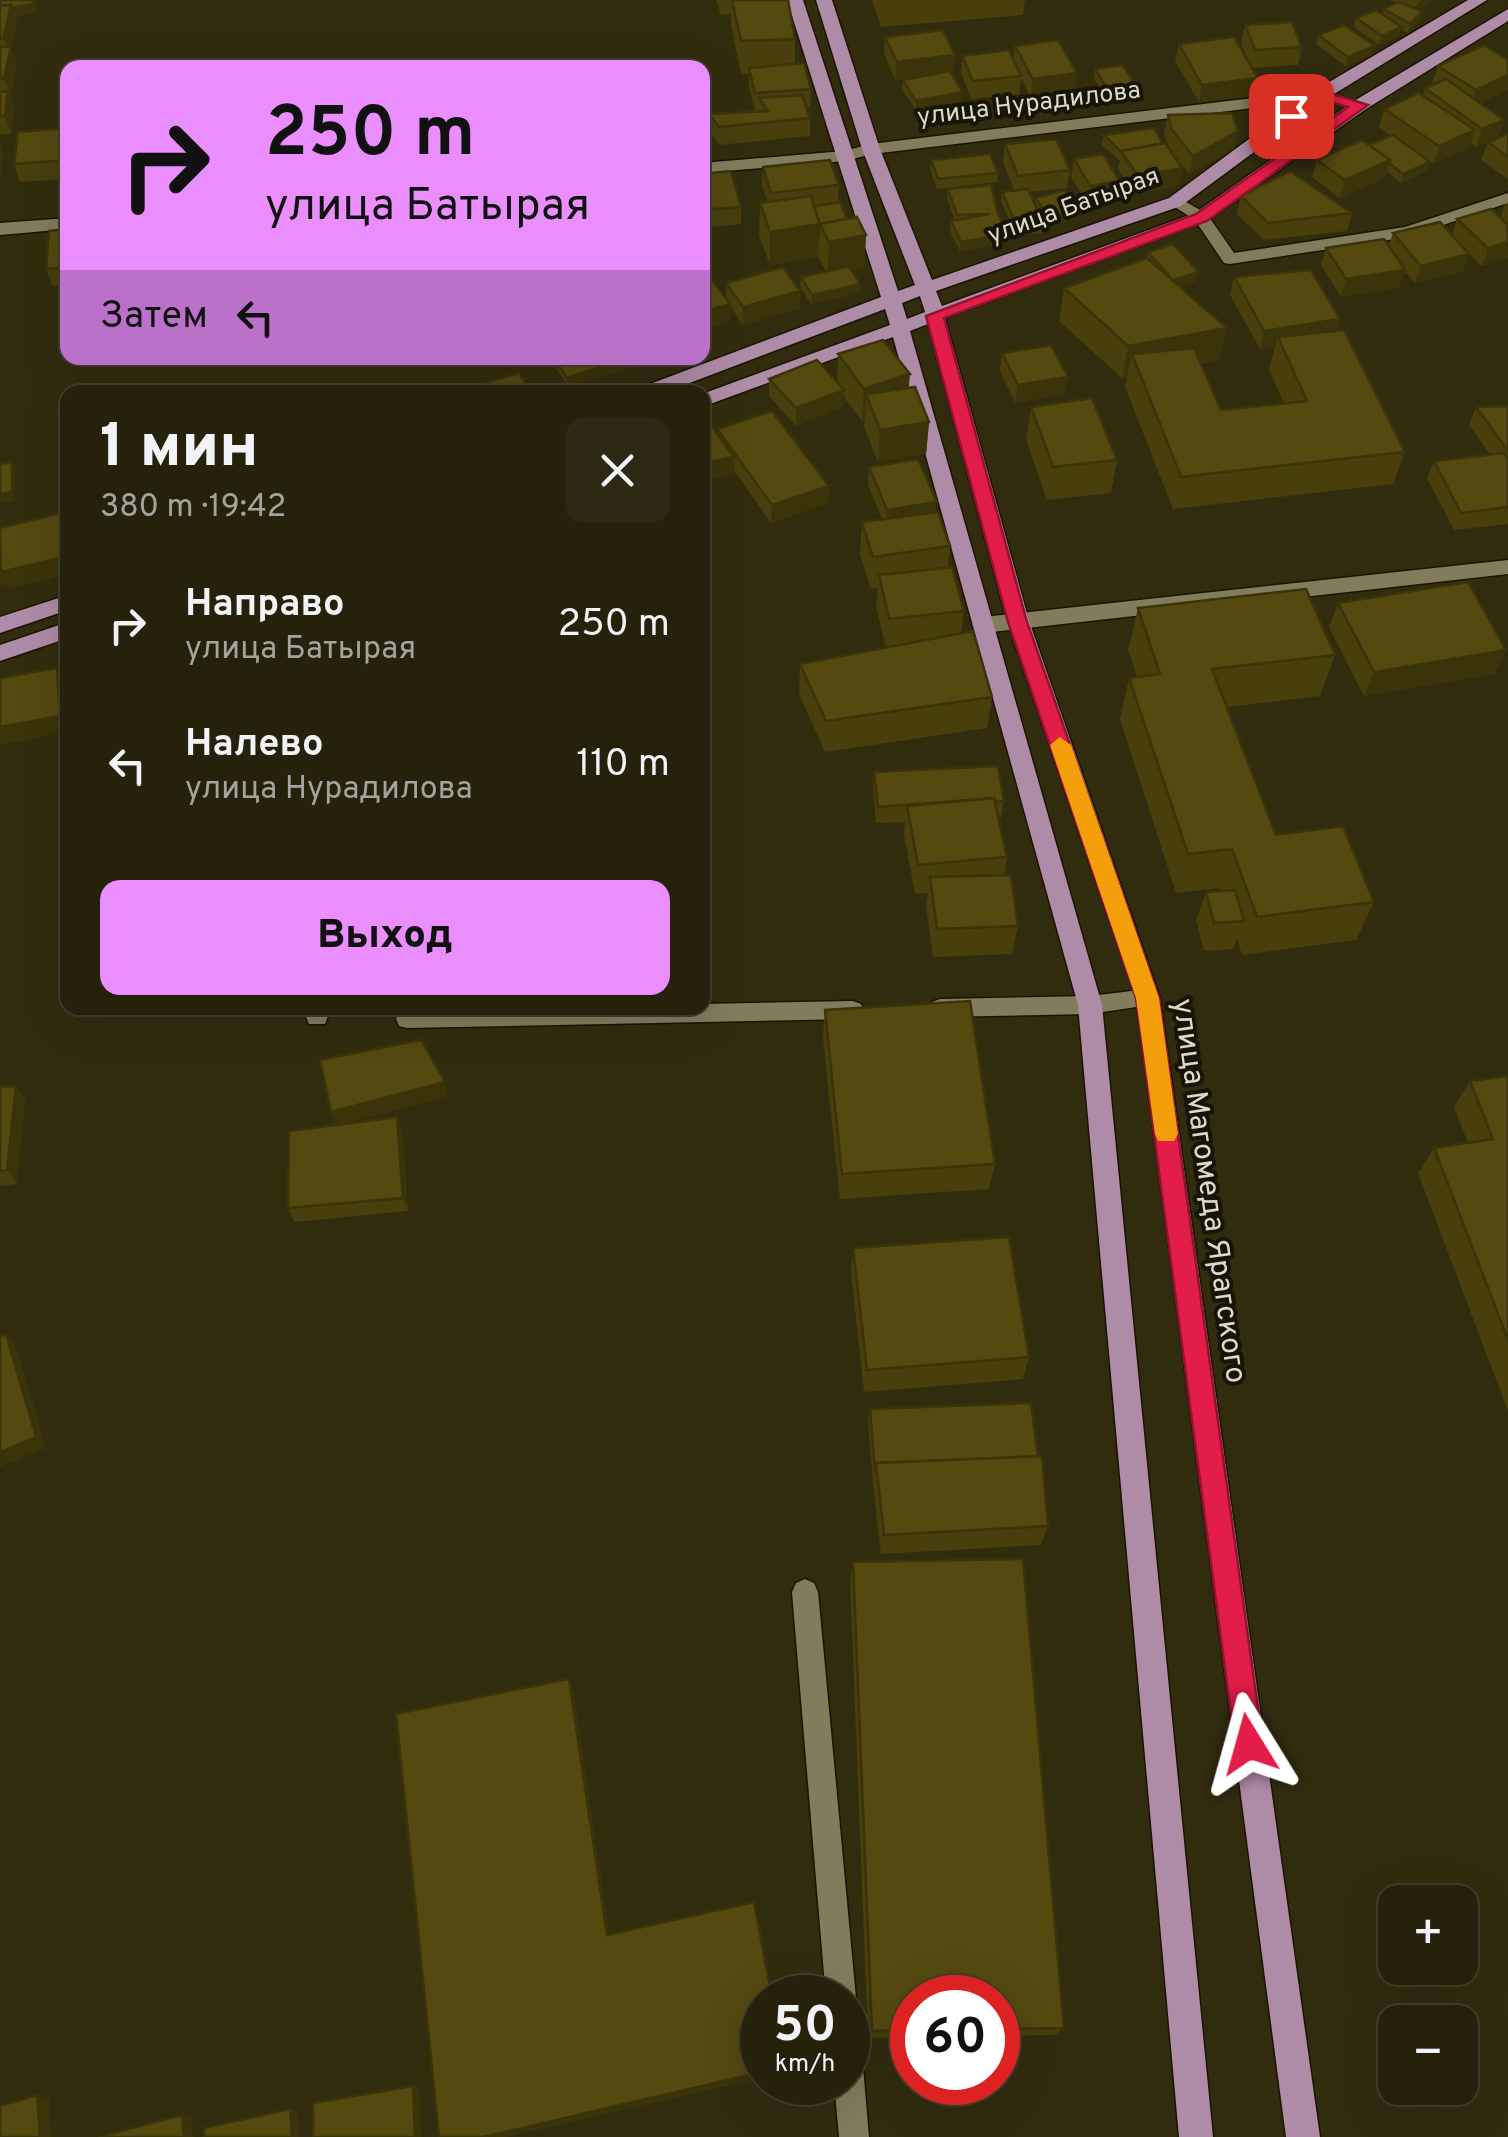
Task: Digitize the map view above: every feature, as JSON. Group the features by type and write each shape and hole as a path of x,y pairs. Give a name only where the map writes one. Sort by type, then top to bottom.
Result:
{"main road":[{"path":"795,0 900,328 1090,1005 1196,2137"},
{"name":"улица Магомеда Ярагского","path":"824,0 871,148 935,316 1018,622 1148,998 1302,2137"},
{"name":"улица Батырая","path":"667,385 891,300 1175,202 1320,95 1479,0"},
{"name":"улица Батырая","path":"710,397 1202,217 1360,105 1508,14"},
{"path":"0,625 60,605"},
{"path":"0,654 60,633"}],"street":[{"name":"улица Нурадилова","path":"710,167 845,156 871,148 1320,95 1360,105"},
{"path":"0,229 60,224"},
{"path":"983,625 1508,567"}],"lane":[{"path":"1175,202 1202,217 1230,259 1408,232 1508,198"},
{"path":"914,1008 1090,1005 1148,998"},
{"path":"710,1013 875,1009"},
{"path":"407,1019 594,1015"},
{"path":"805,1592 839,1975"},
{"path":"851,2105 854,2137"}],"building":[{"path":"0,0 33,0 34,4 10,8 11,5 0,6"},
{"path":"732,0 788,0 795,39 741,41"},
{"path":"1398,2 1423,11 1410,24 1384,9"},
{"path":"11,5 3,38 0,38 0,6"},
{"path":"1376,10 1402,27 1382,36 1356,18"},
{"path":"1292,22 1302,47 1255,50 1245,25"},
{"path":"1344,25 1375,46 1348,57 1318,35"},
{"path":"943,30 955,55 897,62 885,37"},
{"path":"1234,37 1258,78 1202,85 1179,44"},
{"path":"1058,40 1077,73 1033,79 1015,46"},
{"path":"1484,45 1508,60 1508,75 1476,90 1438,66"},
{"path":"0,47 11,47 4,78 0,78"},
{"path":"1009,50 1021,76 973,81 962,56"},
{"path":"804,63 811,89 755,93 749,68"},
{"path":"1123,65 1137,88 1109,92 1095,69"},
{"path":"950,71 963,92 916,101 903,80"},
{"path":"1446,79 1504,120 1482,129 1425,88"},
{"path":"8,91 5,116 0,116 0,92"},
{"path":"1419,93 1475,130 1439,146 1384,109"},
{"path":"802,95 810,118 719,127 710,115 768,111 759,98"},
{"path":"1232,113 1238,131 1193,156 1172,130 1168,115"},
{"path":"1154,128 1163,144 1122,153 1104,135"},
{"path":"60,129 60,161 14,164 18,132"},
{"path":"1508,134 1508,157 1488,142"},
{"path":"1393,135 1430,162 1403,174 1369,145"},
{"path":"1056,139 1070,170 1018,176 1005,144"},
{"path":"1362,140 1390,160 1345,180 1317,160"},
{"path":"1165,143 1182,168 1138,176 1121,151"},
{"path":"990,154 998,173 938,179 931,160"},
{"path":"1103,154 1120,181 1090,186 1074,159"},
{"path":"830,160 839,185 771,193 763,167"},
{"path":"731,171 741,207 710,209 710,173"},
{"path":"1290,171 1352,213 1268,223 1241,196"},
{"path":"991,185 998,214 1009,234 961,242 951,221 989,214 957,215 948,189"},
{"path":"1028,189 1044,224 1017,227 1002,192"},
{"path":"1065,190 1080,209 1050,217 1035,198"},
{"path":"811,196 820,224 770,232 760,203"},
{"path":"840,202 847,219 820,224 814,206"},
{"path":"1491,209 1508,225 1508,242 1488,248 1457,219"},
{"path":"857,217 866,235 829,242 820,224"},
{"path":"1440,222 1469,254 1421,266 1393,233"},
{"path":"60,230 60,268 46,269 49,231"},
{"path":"1384,239 1405,270 1346,279 1326,248"},
{"path":"1173,244 1199,272 1173,280 1148,252"},
{"path":"1147,258 1227,328 1128,346 1064,288"},
{"path":"849,266 860,284 812,295 801,277"},
{"path":"783,267 800,291 743,307 726,283"},
{"path":"1311,270 1340,319 1264,331 1234,277"},
{"path":"711,278 730,304 710,310"},
{"path":"1344,330 1405,452 1181,477 1132,354 1194,348 1221,410 1307,401 1278,337"},
{"path":"883,340 910,374 864,389 838,354"},
{"path":"1051,345 1068,377 1018,385 1002,353"},
{"path":"817,360 844,390 796,408 769,379"},
{"path":"559,365 597,368 567,378"},
{"path":"519,373 527,385 479,385"},
{"path":"915,387 929,422 880,430 866,394"},
{"path":"1092,398 1117,460 1053,467 1031,407"},
{"path":"1508,406 1508,451 1476,407"},
{"path":"772,411 829,486 772,505 717,429"},
{"path":"710,424 734,457 710,462"},
{"path":"1504,453 1508,460 1508,507 1461,513 1434,461"},
{"path":"918,459 937,502 887,510 869,467"},
{"path":"12,462 12,492 0,494 0,464"},
{"path":"938,512 950,546 873,557 862,522"},
{"path":"60,513 60,558 1,572 0,528"},
{"path":"952,567 964,611 889,619 879,575"},
{"path":"1468,582 1506,650 1374,672 1338,603"},
{"path":"1306,589 1335,655 1212,669 1276,835 1343,826 1374,902 1257,917 1232,849 1188,854 1129,678 1160,674 1138,608"},
{"path":"973,631 992,697 826,721 800,664"},
{"path":"57,668 60,716 0,727 0,678"},
{"path":"998,766 1004,801 995,802 994,798 878,807 874,772"},
{"path":"994,798 1007,857 918,865 907,806"},
{"path":"1011,875 1018,926 937,929 930,877"},
{"path":"1235,890 1244,921 1214,923 1206,892"},
{"path":"970,1001 995,1164 842,1174 825,1010"},
{"path":"421,1040 445,1082 331,1112 320,1060"},
{"path":"1508,1076 1508,1340 1434,1148 1493,1139 1470,1081"},
{"path":"16,1086 7,1170 0,1171 0,1087"},
{"path":"397,1117 403,1198 288,1208 289,1131"},
{"path":"1009,1237 1029,1357 867,1370 853,1248"},
{"path":"6,1334 36,1437 0,1452 0,1337"},
{"path":"1031,1403 1038,1457 876,1463 875,1472 870,1409"},
{"path":"1042,1456 1048,1526 884,1535 876,1463"},
{"path":"1023,1559 1064,2028 1020,2029 1020,1975 890,1975 890,2031 872,2031 853,1562"},
{"path":"569,1679 607,1935 754,1902 768,1975 740,1975 740,2077 483,2137 439,2137 396,1714"},
{"path":"413,2086 415,2137 313,2137 313,2103"},
{"path":"37,2095 40,2137 0,2137 0,2106"},
{"path":"290,2109 292,2137 204,2137 204,2128"},
{"path":"182,2115 184,2137 99,2137"}],"slow traffic":[{"path":"1060,745 1148,998 1166,1134"}],"route":[{"path":"1249,1744 1148,998 1018,622 935,316 1202,217 1360,105 1320,95 1291,116"}]}
